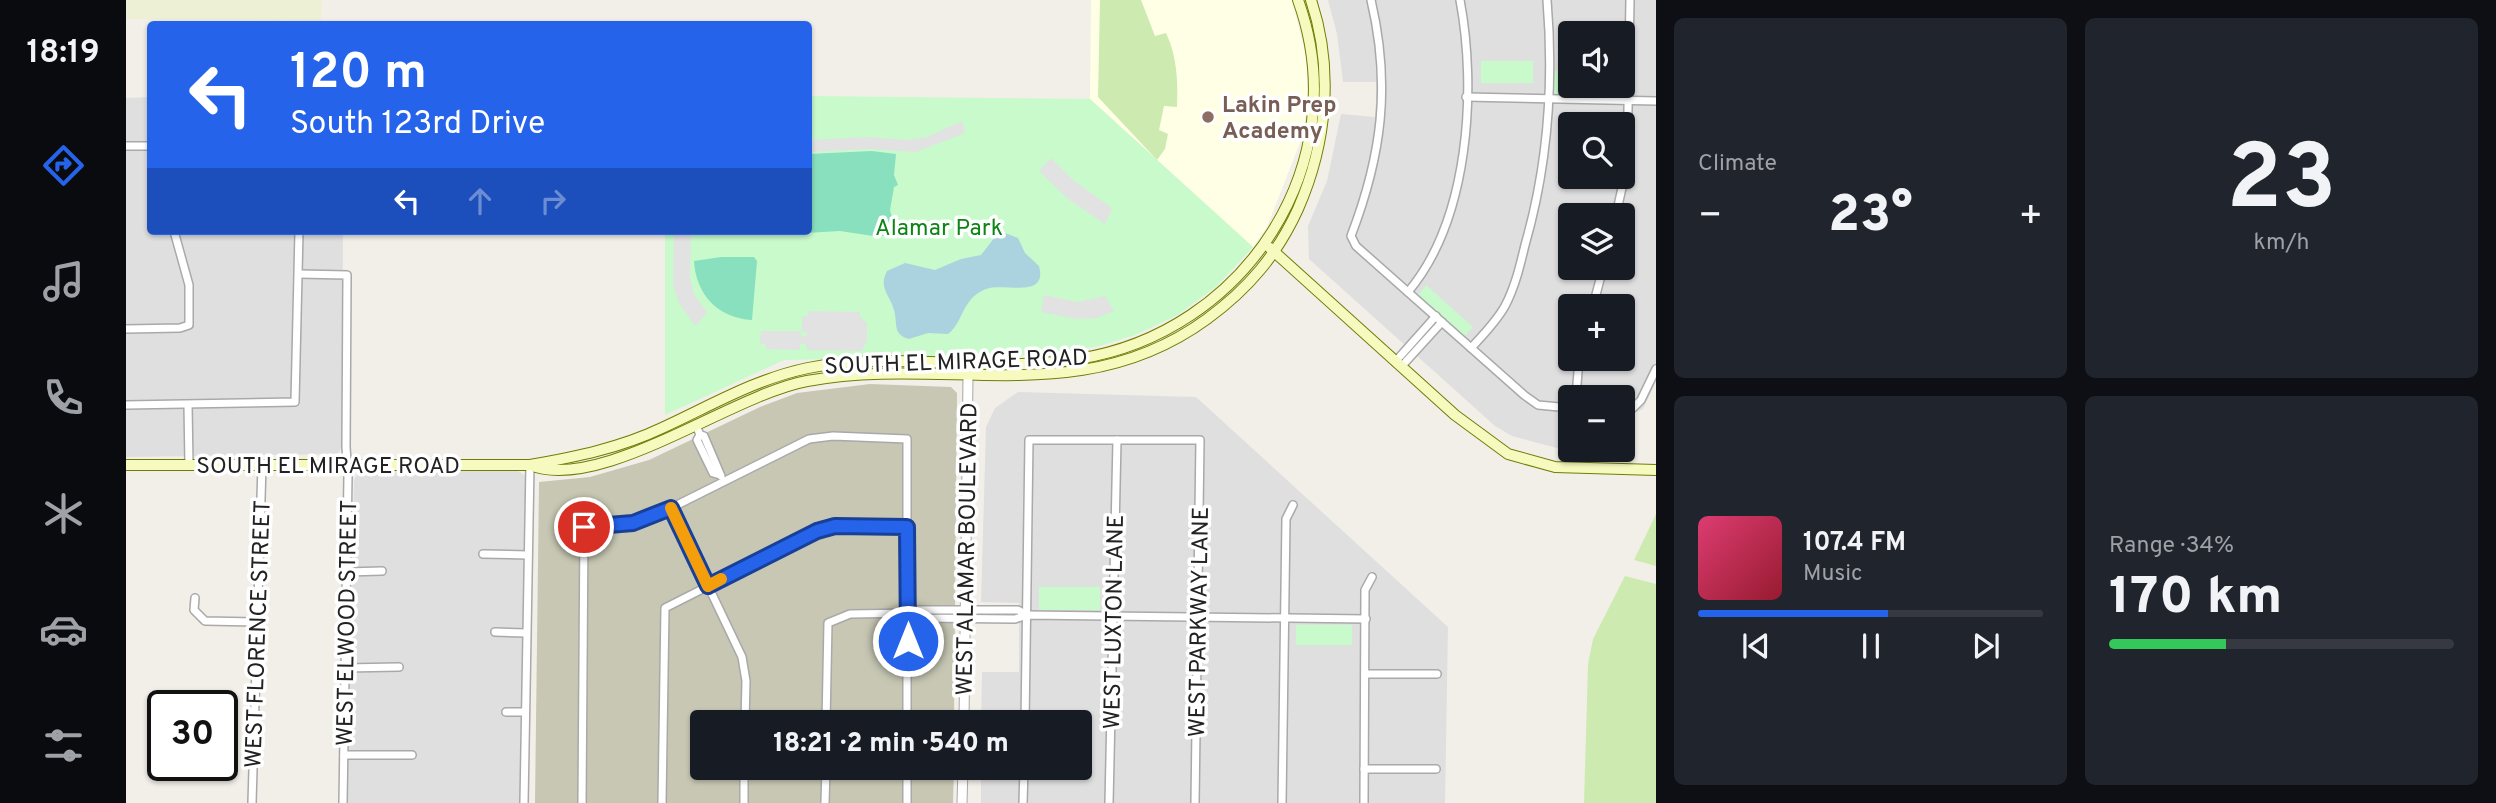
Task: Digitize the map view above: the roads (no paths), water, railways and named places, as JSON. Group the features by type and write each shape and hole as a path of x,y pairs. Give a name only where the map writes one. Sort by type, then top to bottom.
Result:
{"main road":[{"name":"SOUTH EL MIRAGE ROAD","path":"126,465 530,465 592,453 631,441 755,384 812,367 1074,360 1122,349 1189,318 1224,290 1266,244 1295,190 1309,137 1312,65 1298,0"},
{"name":"SOUTH EL MIRAGE ROAD","path":"530,465 542,470 556,470 615,460 698,430 760,394 806,381 870,376 1061,374 1134,359 1185,334 1231,301 1275,252 1308,185 1323,122 1324,55 1311,0"},
{"path":"1266,244 1479,436 1517,457 1572,469 1656,470"}],"street":[{"path":"1371,0 1382,67 1380,140 1370,182 1351,236 1356,246 1538,405 1558,407"},
{"path":"1408,292 1433,259 1464,144 1465,29 1460,0"},
{"path":"1471,348 1497,318 1514,284 1541,189 1547,153 1549,99 1547,0"},
{"path":"1619,203 1627,165 1630,0"},
{"path":"1466,97 1656,101"},
{"path":"126,146 147,146"},
{"path":"126,329 186,327 190,322 189,285 175,235"},
{"path":"126,405 295,402 299,235"},
{"name":"WEST ELWOOD STREET","path":"299,274 347,275 347,572 343,803"},
{"path":"1398,364 1439,319"},
{"path":"1635,406 1641,400 1656,369"},
{"name":"WEST ALAMAR BOULEVARD","path":"964,710 968,376"},
{"path":"188,405 189,465"},
{"path":"698,430 697,440 713,473 722,478"},
{"path":"582,803 584,527 633,523 671,508 722,478 809,439 833,436 907,439 911,613 907,710"},
{"path":"1025,710 1029,440 1116,440"},
{"name":"WEST PARKWAY LANE","path":"1116,440 1200,440 1195,803"},
{"name":"WEST LUXTON LANE","path":"1109,803 1115,615 1116,440"},
{"name":"WEST FLORENCE STREET","path":"252,803 262,465"},
{"path":"524,803 530,465"},
{"path":"1282,803 1286,519 1293,505"},
{"path":"671,508 742,657 746,681 745,710"},
{"path":"662,803 665,608 817,531 835,526 907,527"},
{"path":"483,554 528,555"},
{"path":"347,572 383,571"},
{"path":"1364,803 1365,590 1372,578"},
{"path":"195,598 194,610 205,621 258,622"},
{"path":"826,710 828,623 850,614 911,613 918,610 966,613 1018,610 1027,615 1366,619"},
{"path":"495,632 526,633"},
{"path":"345,668 399,667"},
{"path":"1365,674 1437,674"},
{"path":"506,712 525,712"},
{"path":"344,755 412,755"},
{"path":"1364,769 1436,769"},
{"path":"744,780 744,803"},
{"path":"825,803 826,780"},
{"path":"907,780 907,803"},
{"path":"962,803 963,780"},
{"path":"1023,803 1024,780"}],"water":[{"path":"1005,233 1018,238 1025,253 1039,266 1040,276 1037,283 1023,288 994,287 978,293 967,304 948,334 928,333 909,339 900,334 884,287 887,271 905,263 935,270 961,259 981,255 995,237"}],"place":[{"name":"Lakin Prep Academy","path":"1208,117"}],"park label":[{"name":"Alamar Park","path":"939,227"}]}
